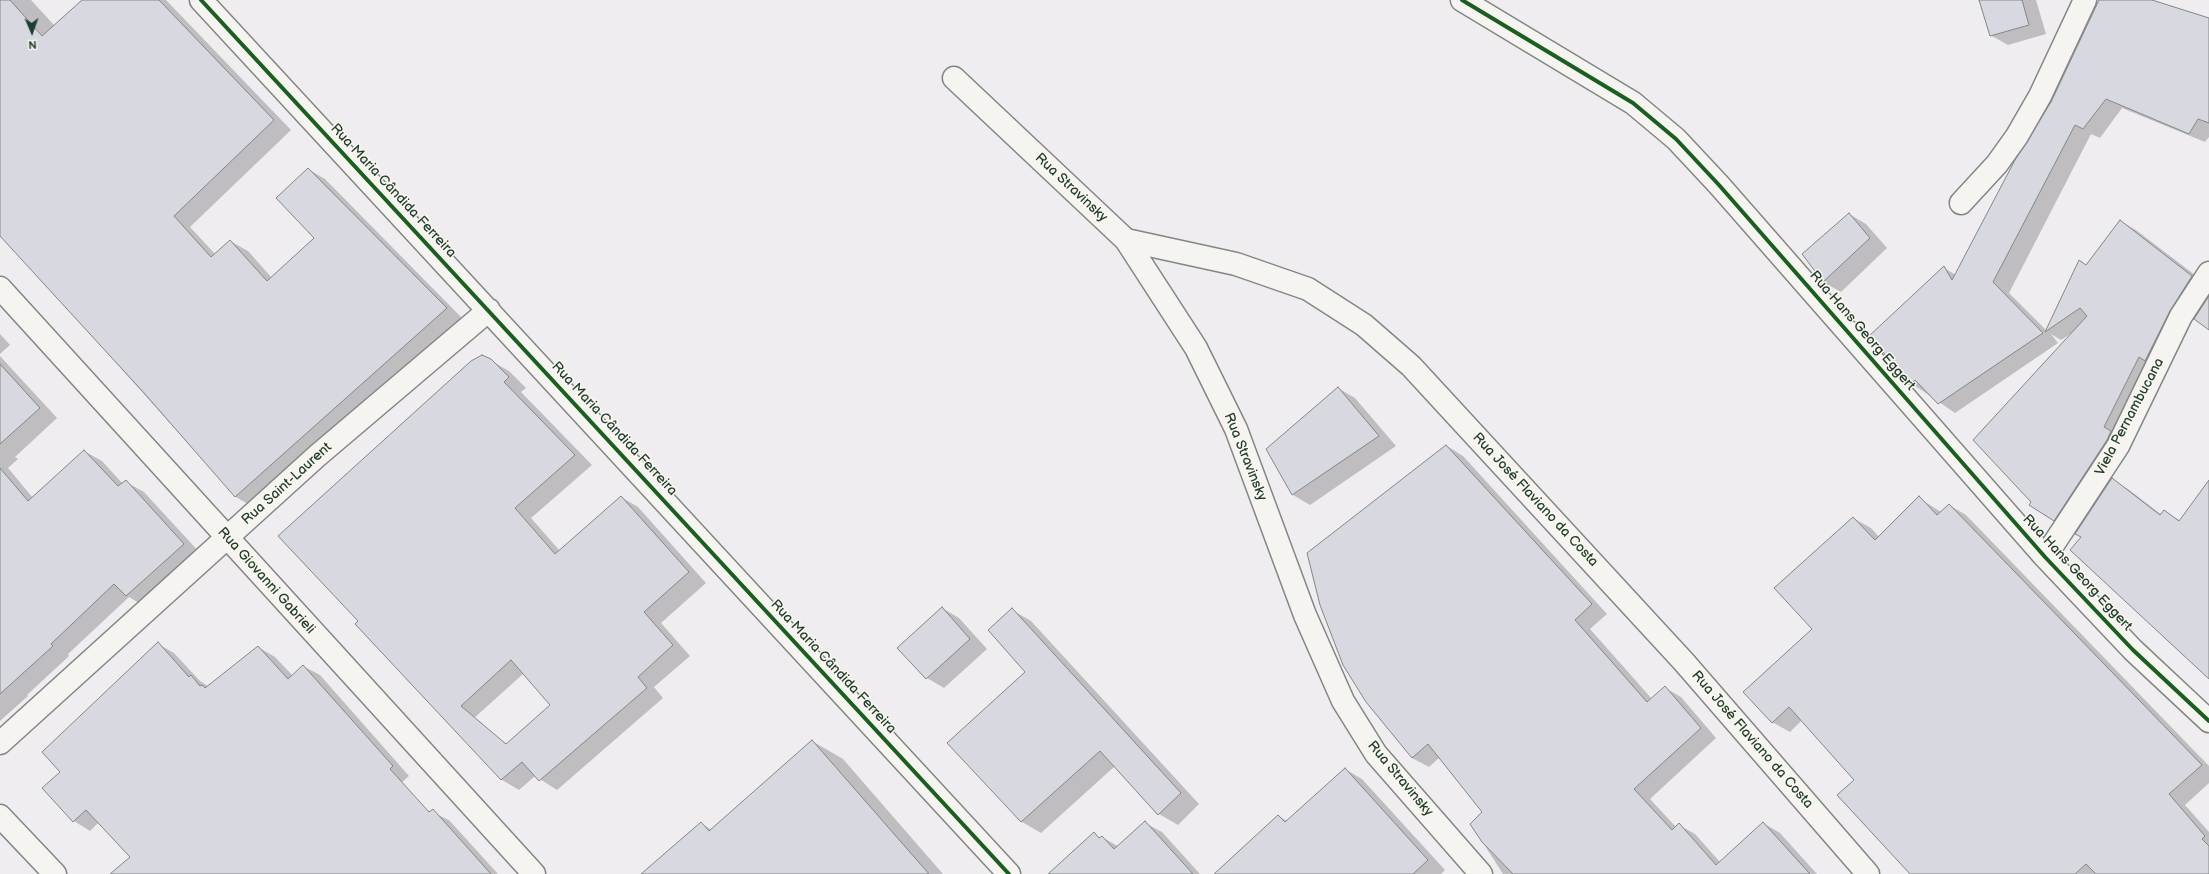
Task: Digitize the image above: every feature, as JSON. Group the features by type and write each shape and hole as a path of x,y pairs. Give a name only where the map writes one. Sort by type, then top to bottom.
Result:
{"street":[{"name":"Rua Maria Cândida Ferreira","path":"201,0 1009,874"},
{"name":"Rua Hans Georg Eggert","path":"1462,0 1633,103 1676,139 1719,185 2045,557 2133,650 2209,721"},
{"path":"1961,202 1998,164 2017,136 2040,96 2085,0"},
{"name":"Rua Stravinsky","path":"954,78 1126,240 1196,348 1236,429 1306,615 1343,701 1376,754 1481,874"},
{"name":"Rua José Flaviano da Costa","path":"1126,240 1236,264 1308,289 1364,325 1411,366 1679,656 1868,874"},
{"name":"Viela Pernambucana","path":"2045,557 2118,446 2181,316 2209,273"},
{"name":"Rua Giovanni Gabrieli","path":"0,288 226,538 534,874"},
{"name":"Rua Saint-Laurent","path":"0,743 346,431 489,310"},
{"path":"0,816 55,874"}],"building":[{"path":"0,0 10,0 42,36 82,0 159,0 274,120 174,216 211,257 230,240 267,281 314,238 276,198 308,168 447,308 235,497 145,394 0,236"},
{"path":"1979,0 2022,0 2029,25 1990,36"},
{"path":"2099,0 2152,0 2209,18 2209,123 2198,119 2189,134 2106,99 2083,129 2075,125 1993,282 2043,333 1938,404 1915,380 1911,384 1869,336 1944,266 1952,280 2015,160 2051,102"},
{"path":"1849,213 1870,238 1823,282 1802,254"},
{"path":"2120,220 2192,276 2170,311 2145,361 2139,357 2104,427 2111,431 2107,440 2054,521 2029,505 2031,502 1973,440 2087,316 2080,308 2045,332 2079,260 2086,265"},
{"path":"2209,296 2209,330 2194,319"},
{"path":"482,355 491,359 509,377 504,382 575,455 515,508 555,554 621,496 689,572 644,612 673,645 638,677 647,688 539,781 522,762 501,780 355,624 358,621 278,536 471,361","holes":["511,660 550,705 506,744 461,706"]},
{"path":"0,364 40,408 0,444"},
{"path":"1338,387 1379,436 1292,495 1266,449"},
{"path":"1446,445 1592,604 1575,620 1647,702 1665,686 1701,728 1634,789 1672,830 1679,823 1716,865 1763,822 1810,874 1513,874 1482,842 1470,824 1482,812 1428,744 1412,758 1366,702 1343,665 1320,605 1307,553"},
{"path":"84,450 118,486 126,480 184,544 126,596 114,584 51,644 53,646 0,694 0,468 28,501"},
{"path":"2112,478 2160,515 2164,510 2179,521 2209,480 2209,679 2070,550 2081,537 2075,534"},
{"path":"1919,496 1937,515 1949,504 2202,765 2169,794 2205,836 2202,839 2209,846 2209,874 2096,874 2086,864 2075,874 1910,874 1837,795 1854,780 1789,707 1772,723 1743,692 1812,629 1774,588 1853,517 1875,540"},
{"path":"942,607 970,639 926,679 897,648"},
{"path":"1012,608 1181,793 1158,815 1100,751 1021,822 947,743 1025,672 988,630"},
{"path":"158,642 189,677 191,675 200,686 202,685 205,688 258,646 288,679 303,665 393,766 390,769 429,812 433,809 491,874 110,874 130,857 86,810 73,822 42,788 60,772 42,752"},
{"path":"812,740 929,874 641,874 701,822 709,831"},
{"path":"1345,768 1428,860 1413,874 1214,874 1278,815 1285,822"},
{"path":"1145,821 1193,874 1048,874 1094,832 1099,838 1102,836 1114,849"}],"cycle path":[{"path":"201,0 1009,874"},
{"path":"1462,0 1633,103 1676,139 1719,185 2045,557 2133,650 2209,721"}]}
